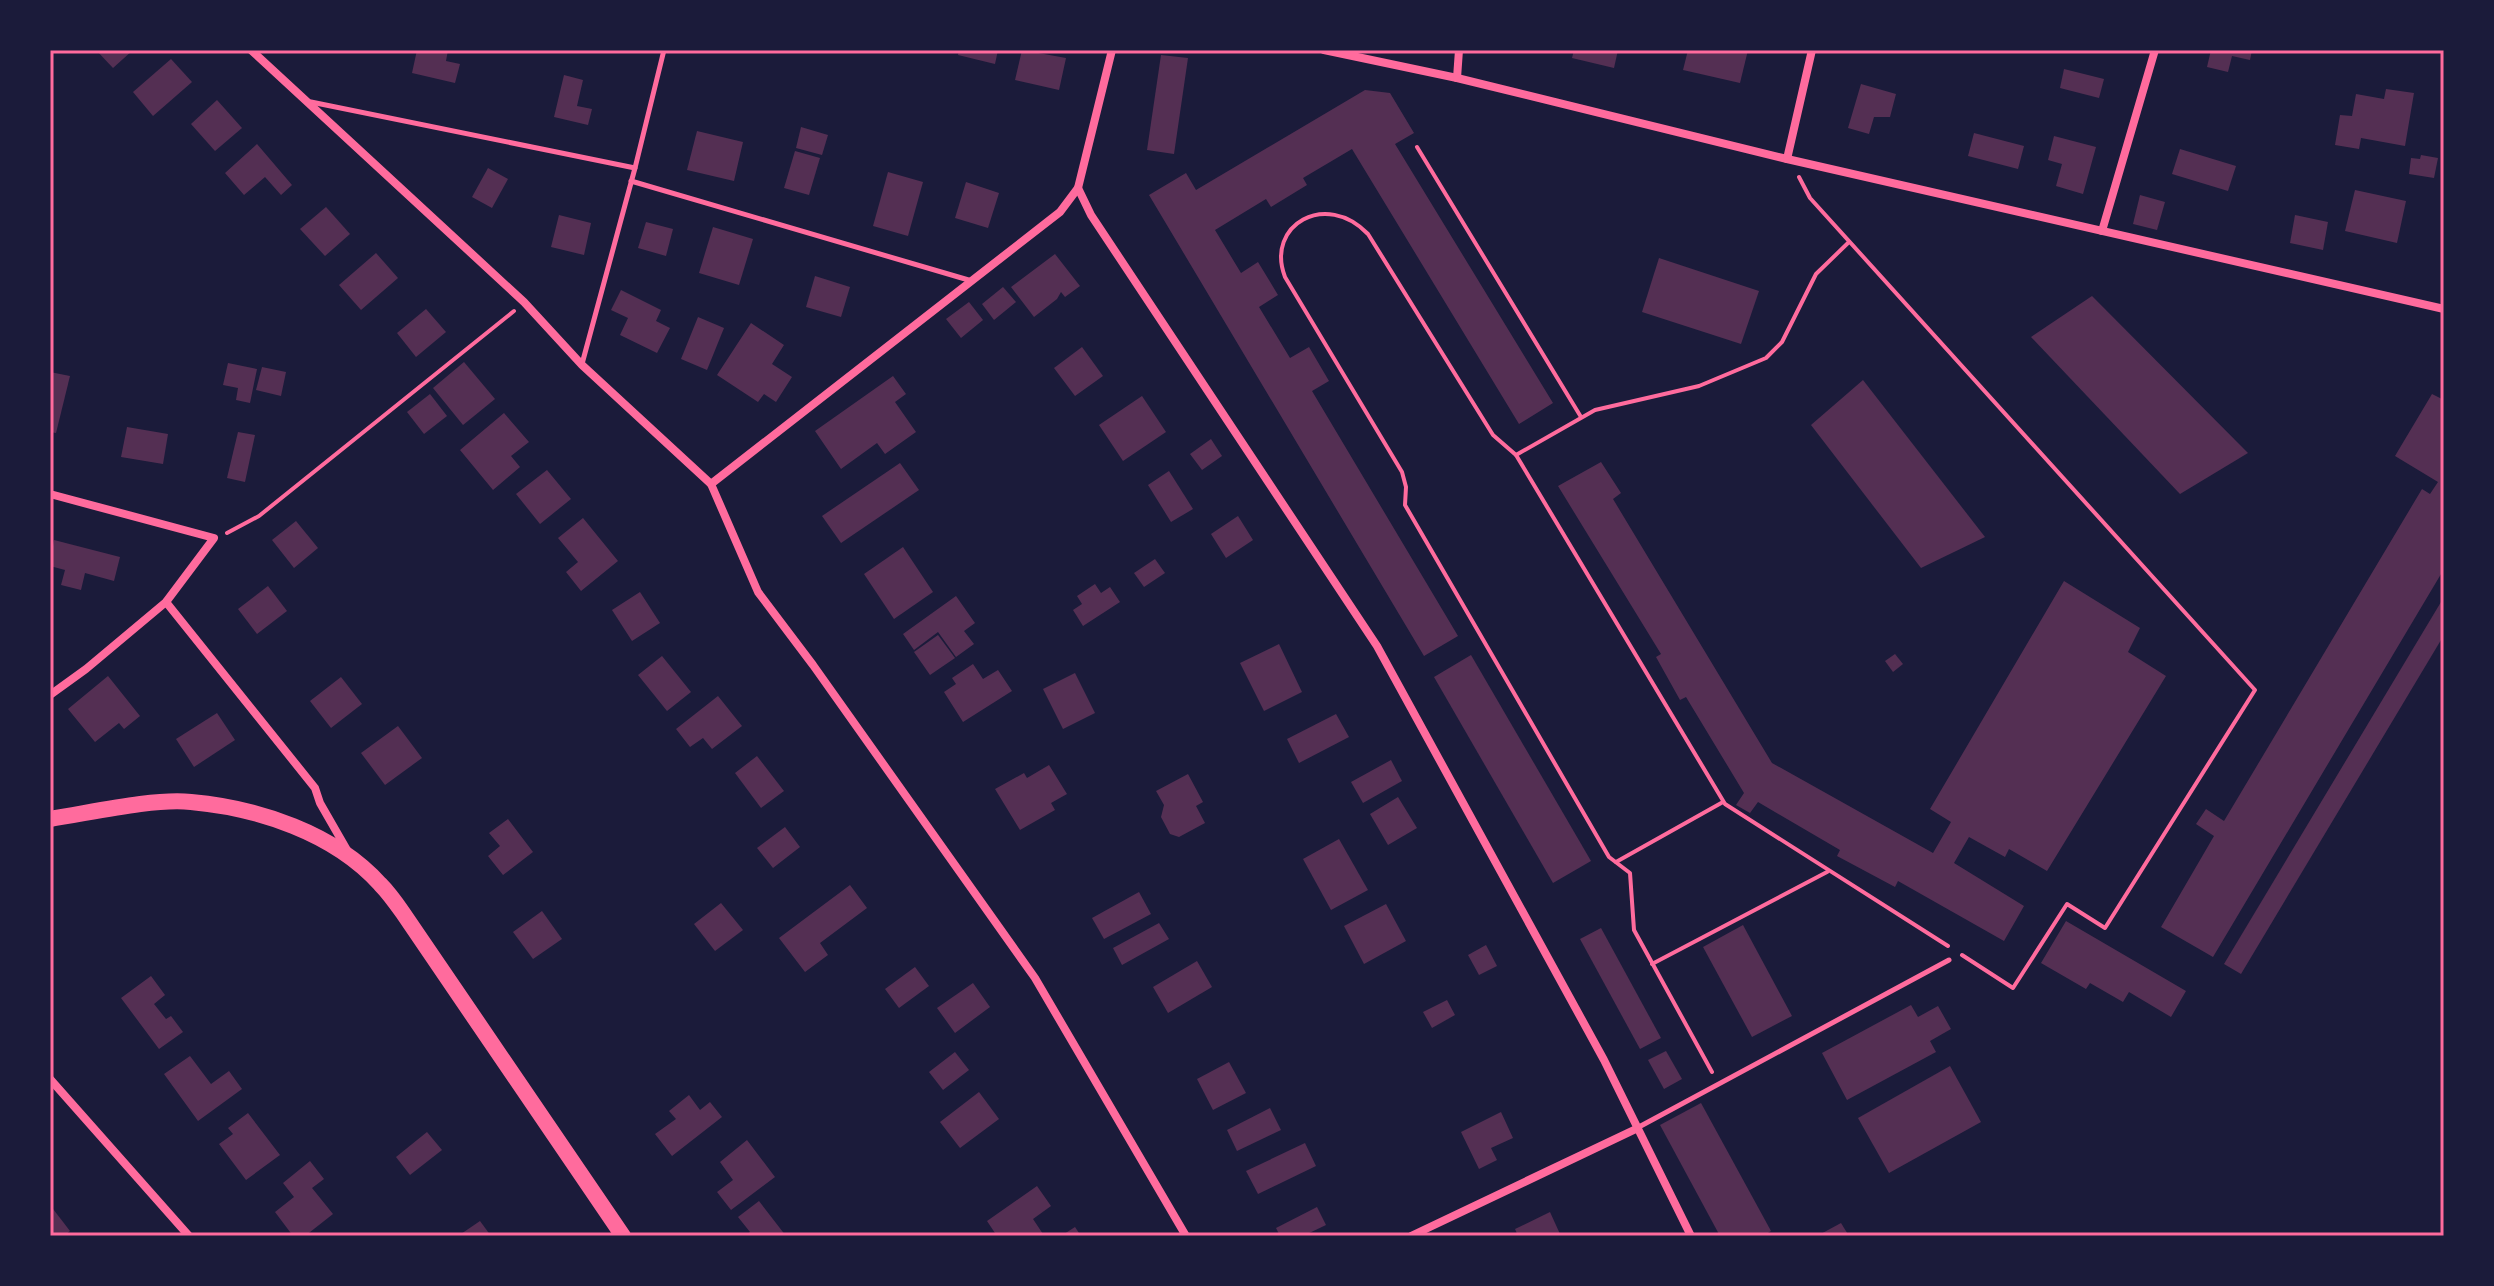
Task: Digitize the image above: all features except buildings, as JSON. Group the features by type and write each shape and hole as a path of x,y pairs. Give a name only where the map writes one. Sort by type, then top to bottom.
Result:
{"main road":[{"path":"50,819 158,803 190,802 279,820 354,861 379,883 403,913 623,1236"}],"street":[{"path":"251,50 524,302 582,365 711,484 758,592 1035,978 1186,1236"},
{"path":"711,484 1060,212 1078,188 1112,50"},
{"path":"1324,50 1457,78 1787,159 2444,309"},
{"path":"1457,78 1459,50"},
{"path":"1787,159 1812,50"},
{"path":"2102,231 2155,50"},
{"path":"1078,188 1091,215 1377,646 1596,1046 1691,1236"},
{"path":"50,494 214,538 166,602 50,695"},
{"path":"166,602 315,788 320,803 354,861"},
{"path":"50,1079 189,1236"},
{"path":"1411,1236 1636,1129"}],"lane":[{"path":"582,365 664,50"},
{"path":"306,101 635,168"},
{"path":"631,181 973,282"},
{"path":"1636,1129 1949,960"}],"path":[{"path":"1417,147 1581,417"},
{"path":"1719,1085 1632,923 1632,877 1609,857 1405,505 1406,487 1402,472 1285,277 1282,252 1294,227 1323,212 1346,217 1363,229 1493,435 1516,455 1723,802 2013,988 2067,904 2105,928 2255,690 1810,198 1797,171 1787,159"},
{"path":"1516,455 1581,417 1608,406 1699,386 1766,358 1782,342 1816,274 1849,242"},
{"path":"214,538 259,516 524,302"},
{"path":"1616,862 1723,802"},
{"path":"1652,964 1828,871"}]}
